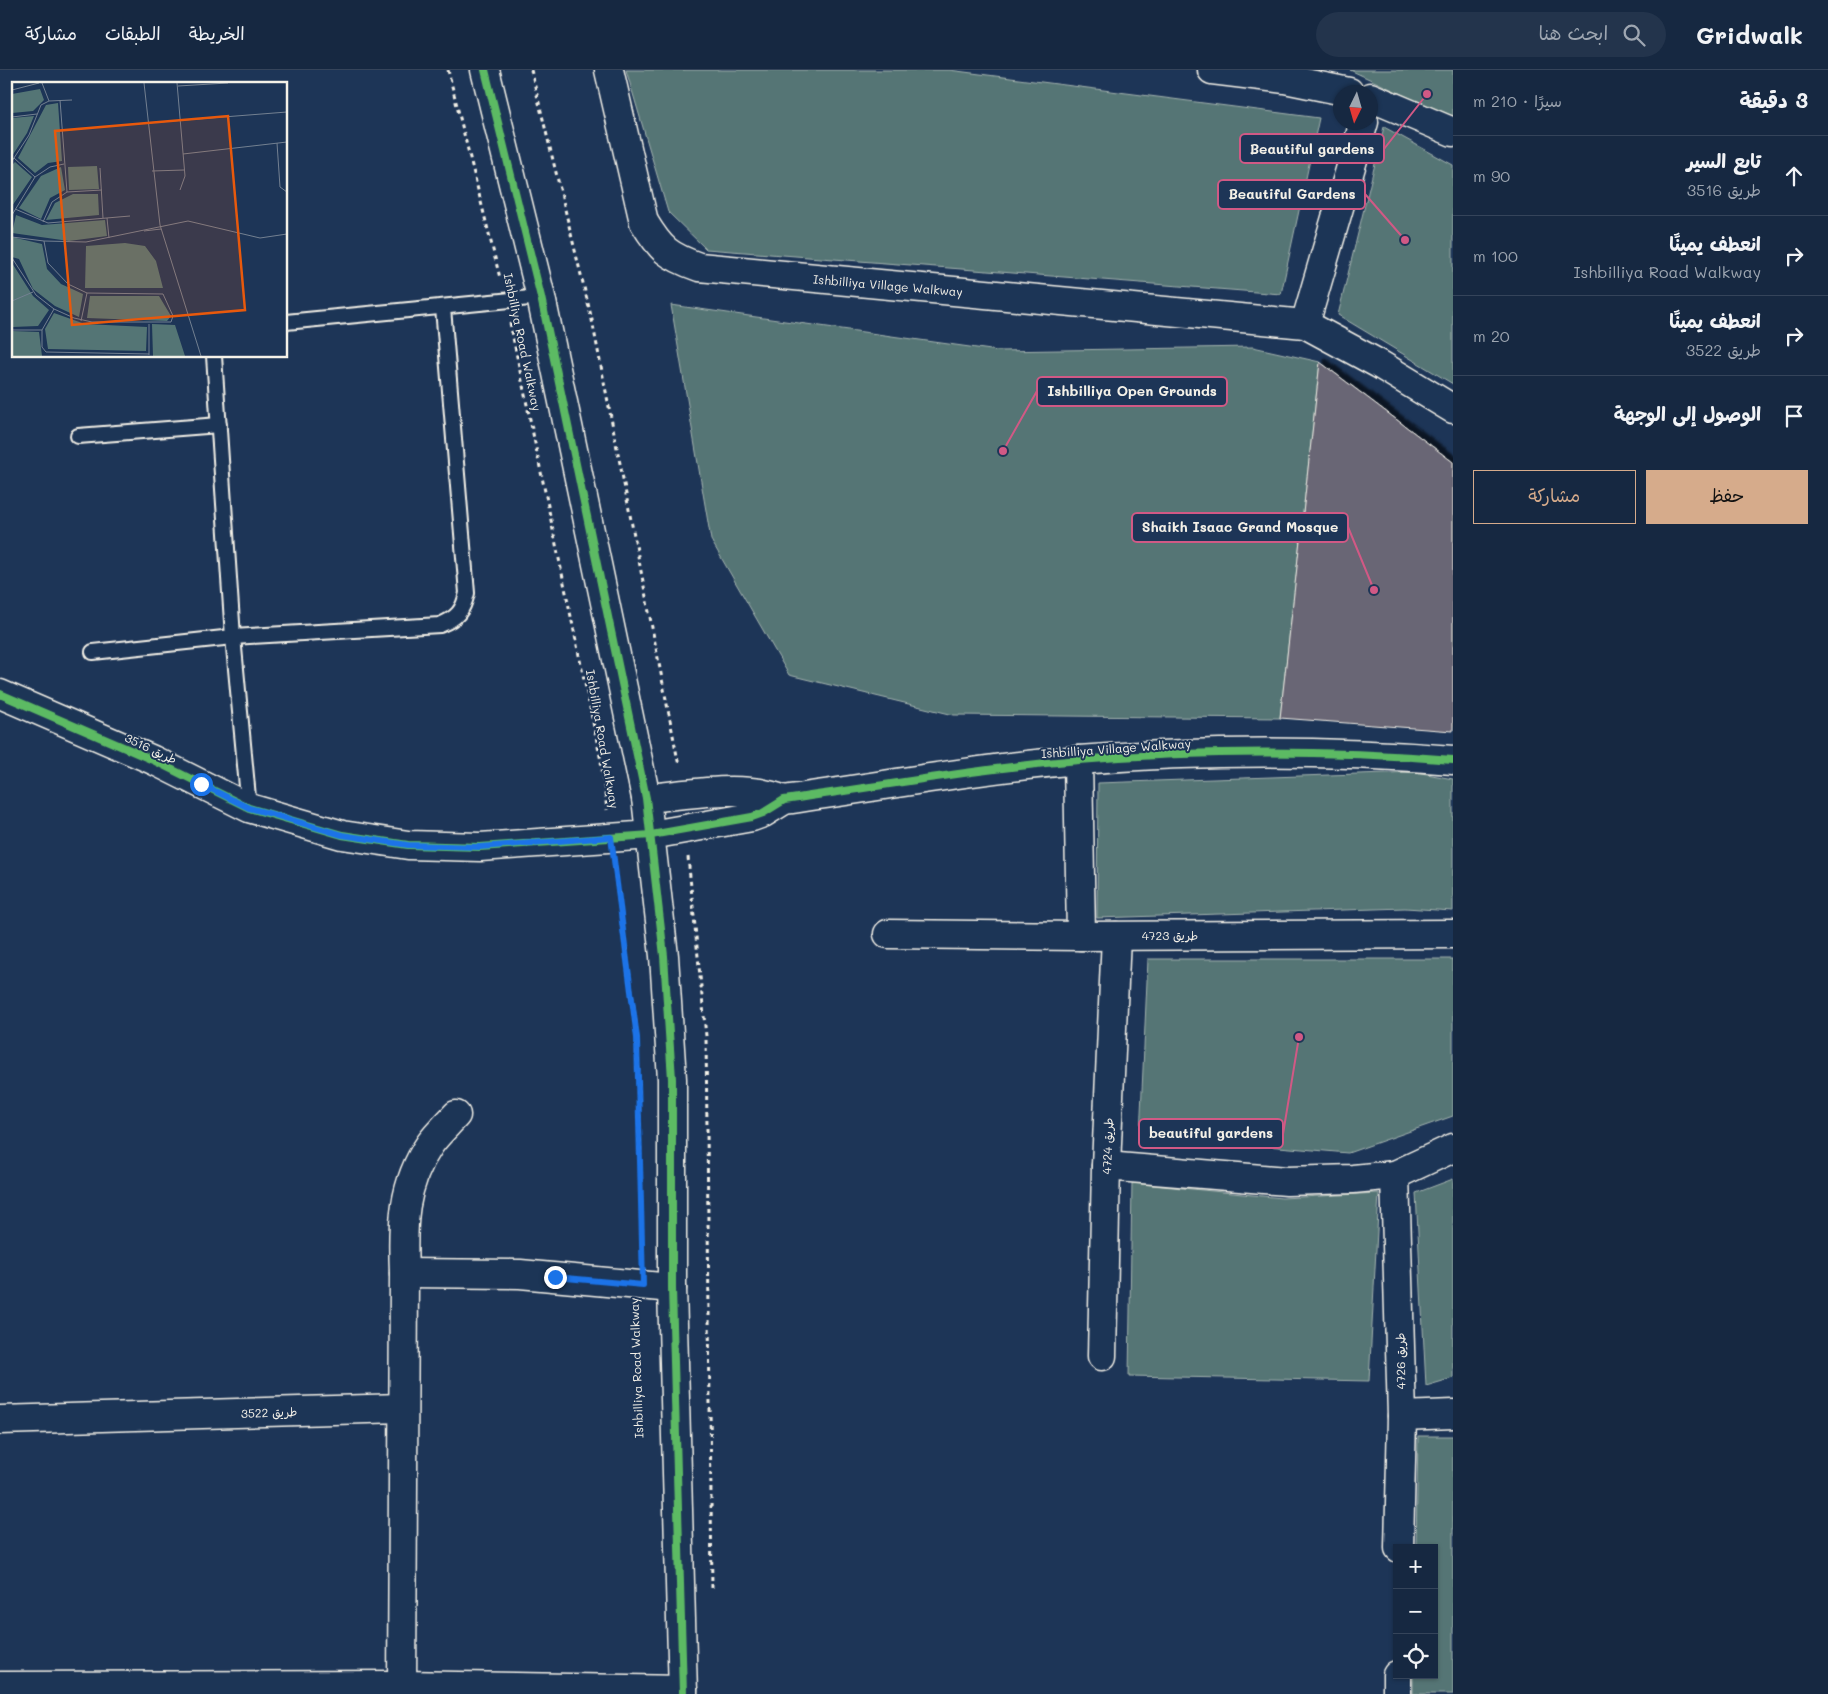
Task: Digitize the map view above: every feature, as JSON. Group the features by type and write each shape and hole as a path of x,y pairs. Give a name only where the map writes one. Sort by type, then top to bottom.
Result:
{"street":[{"path":"0,1686 683,1692 672,1288 672,1079 664,956 651,835 646,798 541,297 485,70"},
{"name":"Ishbilliya Village Walkway","path":"609,70 644,222 657,243 676,258 699,267 1305,324 1379,364 1453,409"},
{"path":"1212,70 1285,79 1333,89"},
{"path":"1378,101 1453,132"},
{"path":"1305,324 1362,130"},
{"name":"طريق 3516","path":"0,694 153,760 249,808 342,835 408,845 480,847 651,835 752,817 763,813 784,800"},
{"name":"Ishbilliya Village Walkway","path":"784,800 1078,760 1176,753 1274,751 1373,754 1453,760"},
{"path":"1078,760 1081,936"},
{"path":"646,798 745,791 771,794 784,800"},
{"name":"طريق 4723","path":"888,934 1081,936 1453,934"},
{"name":"طريق 4724","path":"1102,1356 1106,1166 1116,936"},
{"path":"402,1690 404,1273 402,1224 409,1186 430,1144 456,1115"},
{"path":"1106,1166 1287,1181 1395,1175 1453,1148"},
{"name":"طريق 4726","path":"1395,1175 1402,1416 1399,1544"},
{"path":"404,1273 520,1274 672,1288"},
{"name":"طريق 3522","path":"0,1420 402,1408"},
{"path":"1402,1416 1453,1414"},
{"path":"1397,1679 1397,1694"}],"lane":[{"path":"288,322 506,302 541,297"},
{"path":"93,652 233,637 440,625 454,619 464,608 467,593 443,308"},
{"path":"214,358 233,637 249,808"},
{"path":"78,436 219,425"}],"green space":[{"path":"626,70 949,70 1319,118 1281,294 706,249 668,212"},
{"path":"1350,70 1453,70 1453,118"},
{"path":"1384,127 1453,165 1453,384 1338,315"},
{"path":"671,305 998,351 1253,347 1320,362 1280,718 954,715 789,675 711,540"},
{"path":"1416,772 1453,779 1453,911 1405,908 1097,918 1098,783"},
{"path":"1148,959 1453,959 1453,1116 1348,1153 1140,1135"},
{"path":"1453,1179 1453,1378 1426,1386 1416,1193"},
{"path":"1132,1183 1282,1198 1379,1193 1369,1381 1129,1376"},
{"path":"1418,1436 1453,1436 1453,1694 1413,1694 1413,1679 1438,1679 1438,1544 1416,1544"}],"building":[{"path":"1320,362 1453,462 1453,731 1280,718"}],"cycle path":[{"path":"485,70 541,297 646,798 664,956 672,1079 672,1288 683,1694"},
{"path":"0,694 153,760 249,808 342,835 408,845 480,847 651,835 752,817 763,813 784,800 968,772 1042,763 1173,754 1266,752 1359,754 1453,760"}],"place":[{"name":"Beautiful gardens","path":"1427,94"},
{"name":"Beautiful Gardens","path":"1405,240"},
{"name":"Ishbilliya Open Grounds","path":"1003,451"},
{"name":"Shaikh Isaac Grand Mosque","path":"1374,590"},
{"name":"beautiful gardens","path":"1299,1037"}],"route":[{"path":"201,784 249,808 342,835 408,845 480,847 611,837 637,1038 643,1285 555,1277"}]}
